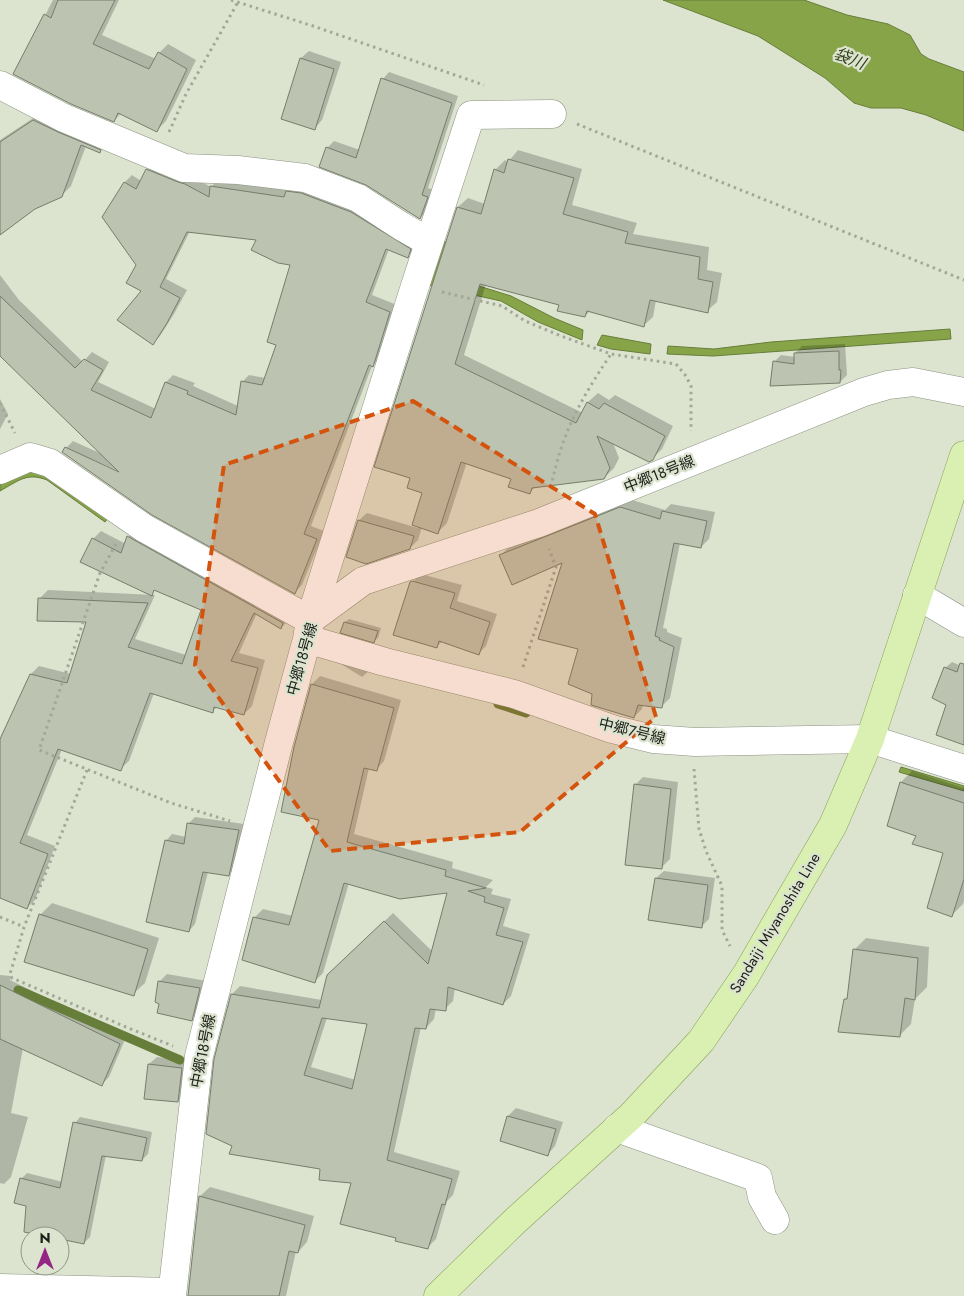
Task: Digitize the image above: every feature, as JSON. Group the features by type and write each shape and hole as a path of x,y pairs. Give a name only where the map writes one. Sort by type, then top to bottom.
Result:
{"main road":[{"name":"Sandaiji Miyanoshita Line","path":"438,1296 514,1222 617,1128 702,1040 746,975 833,825 870,739 964,455"}],"street":[{"path":"0,85 64,118 184,168 238,170 305,178 358,198 400,226 429,242"},
{"path":"309,629 415,286 471,115 552,114"},
{"name":"中郷18号線","path":"172,1294 199,1056 309,629 363,581 543,521 864,392 888,385 913,382 964,392"},
{"name":"中郷7号線","path":"0,470 30,457 50,463 144,528 309,629 385,662 514,694 612,729 653,739 696,742 870,739 964,769"},
{"path":"918,595 964,623"},
{"path":"617,1128 758,1178 762,1197 775,1220"},
{"path":"0,1288 172,1294"}],"path":[{"path":"231,0 322,29 472,80 490,88"},
{"path":"160,158 174,119 186,94 238,2"},
{"path":"552,114 964,280"},
{"path":"415,286 502,306 525,321 611,354 676,364 686,376 691,386 690,461"},
{"path":"514,694 556,567 543,521 557,460 571,421 611,354"},
{"path":"130,518 100,573 40,750 195,811 257,828"},
{"path":"696,742 694,770 699,829 706,852 722,886 722,930 746,975"},
{"path":"87,770 24,928 10,974 12,978 199,1056"},
{"path":"0,917 24,928"}],"highlighted area":[{"path":"413,401 595,514 656,717 520,832 330,851 195,665 224,465"}],"water":[{"name":"袋川","path":"663,0 804,0 847,15 888,24 910,35 921,54 929,59 964,72 964,131 926,115 901,108 871,108 854,103 825,78 758,36"},
{"path":"438,241 447,242 437,273 511,296 554,318 583,330 582,340 538,322 501,301 424,284"},
{"path":"950,329 951,339 713,356 667,354 668,346 714,349 771,342"},
{"path":"602,335 651,344 650,354 611,349 597,345"},
{"path":"35,471 45,472 108,518 105,522 47,480 40,478 28,477 0,491 0,484 20,474"},
{"path":"901,767 964,786 964,791 899,772"}],"building":[{"path":"58,0 115,0 93,44 149,69 158,52 187,69 157,132 118,113 114,122 71,104 13,74 44,14 51,18"},
{"path":"300,58 334,69 315,130 281,119"},
{"path":"381,78 452,103 422,195 428,197 420,219 366,185 319,167 326,147 356,158"},
{"path":"33,120 101,150 100,153 81,145 62,197 35,209 0,235 0,142"},
{"path":"508,159 574,178 563,214 628,232 625,243 700,257 698,279 713,282 708,313 650,300 644,327 587,311 585,317 557,311 559,305 480,284 455,364 576,423 587,402 599,409 604,403 665,436 653,460 649,462 597,436 610,468 604,479 532,488 530,494 508,487 511,479 461,462 438,534 412,525 422,493 407,488 410,478 374,467 457,207 481,214 494,169 504,173"},
{"path":"146,169 185,184 209,197 210,186 284,197 286,191 301,193 351,212 411,249 408,258 386,249 366,302 390,312 373,367 369,365 304,534 317,539 295,594 152,515 62,452 65,447 119,472 0,356 0,296 75,368 84,359 103,370 91,390 151,418 165,382 188,391 187,394 236,415 241,381 262,385 276,345 267,342 290,265 278,263 251,250 256,240 187,232 160,287 180,298 153,345 117,320 141,291 126,283 136,265 102,217 124,182 136,189"},
{"path":"839,351 840,383 770,386 773,361 794,364 794,353"},
{"path":"620,507 660,519 662,511 707,521 701,548 674,543 655,636 674,647 662,708 638,705 634,718 591,705 592,694 568,684 578,649 538,639 562,563 512,585 499,555"},
{"path":"358,520 414,536 410,549 366,564 346,557"},
{"path":"127,536 283,623 281,629 254,613 231,661 258,668 244,715 214,707 213,713 150,693 121,771 58,749 20,843 48,854 27,909 0,898 0,739 30,674 67,683 86,622 37,621 38,598 148,603 128,647 182,664 201,610 154,590 152,596 80,562 92,538 121,553"},
{"path":"410,582 455,593 450,608 490,622 479,655 439,641 437,648 393,635"},
{"path":"344,622 378,631 374,643 340,633"},
{"path":"960,663 964,664 964,745 936,735 946,705 932,698 944,667 957,672"},
{"path":"311,684 394,708 377,771 364,768 347,842 446,870 445,876 486,888 468,891 485,897 484,902 504,908 496,935 523,942 503,1005 448,987 446,1011 430,1009 426,1029 415,1028 387,1160 452,1179 445,1205 442,1204 428,1249 395,1241 396,1238 340,1224 351,1183 319,1180 320,1169 229,1154 232,1146 206,1134 214,1059 231,994 319,1008 327,975 384,921 428,964 447,893 400,899 344,883 315,983 242,960 253,917 289,925 319,820 281,812 294,747","holes":["322,1018 367,1024 352,1089 304,1075"]},
{"path":"900,782 964,803 964,879 952,917 927,908 943,853 912,844 916,836 887,826"},
{"path":"634,784 671,789 662,869 625,865"},
{"path":"187,823 239,830 229,876 203,872 189,932 146,922 165,840 184,844"},
{"path":"655,878 708,885 702,928 648,920"},
{"path":"39,914 148,949 134,996 24,962"},
{"path":"853,949 918,958 915,1000 905,998 900,1037 838,1032 844,999 847,999"},
{"path":"158,981 200,988 192,1021 157,1013 159,1004 155,1002"},
{"path":"0,985 120,1044 102,1086 0,1039"},
{"path":"148,1064 182,1068 178,1102 144,1099"},
{"path":"507,1116 556,1129 548,1156 500,1141"},
{"path":"73,1122 147,1138 142,1161 102,1156 84,1244 70,1241 70,1226 24,1226 26,1206 14,1203 20,1178 60,1188"},
{"path":"199,1196 305,1225 298,1253 289,1251 279,1296 188,1296"}],"waterway":[{"path":"498,704 526,713"},
{"path":"18,990 180,1060"}]}
